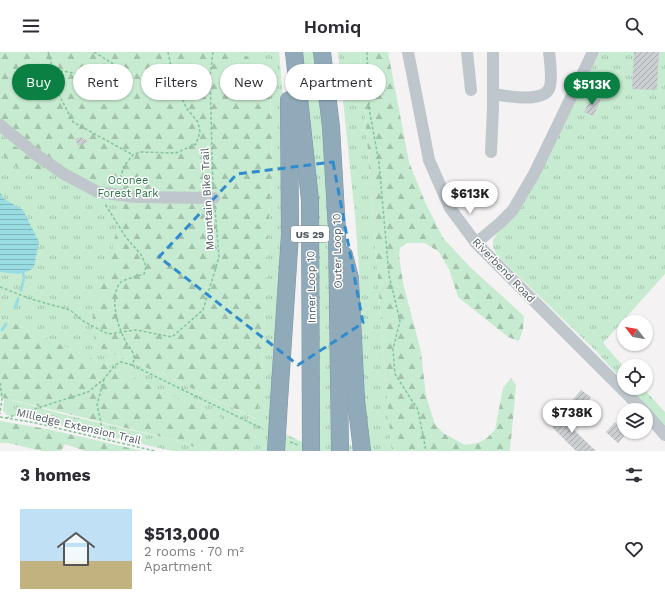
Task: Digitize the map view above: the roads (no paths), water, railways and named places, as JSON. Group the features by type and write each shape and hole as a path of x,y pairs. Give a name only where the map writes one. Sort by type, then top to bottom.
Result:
{"highway":[{"path":"282,446 279,401 290,234 290,104 287,52"},
{"name":"Inner Loop 10","path":"294,52 310,200 311,416 307,449"},
{"name":"Outer Loop 10","path":"322,52 331,127 337,231 340,451"},
{"path":"337,231 350,278 356,400 361,447"}],"street":[{"name":"Riverbend Road","path":"408,52 429,160 450,208 476,243 637,403"},
{"path":"467,52 471,90"},
{"path":"491,152 493,52"},
{"path":"493,94 517,97 542,95 549,90 551,83 549,52"},
{"path":"476,243 500,224 517,204 534,174 593,52"},
{"path":"0,125 44,161 64,174 98,192 135,197 214,198"},
{"path":"653,421 665,435"}],"water":[{"path":"0,192 4,199 23,210 39,242 34,267 29,271 18,274 0,272"}],"waterway":[{"path":"21,290 24,278 23,273"},
{"path":"15,308 18,299"},
{"path":"2,330 6,324"}],"park label":[{"name":"Oconee Forest Park","path":"128,186"}]}
